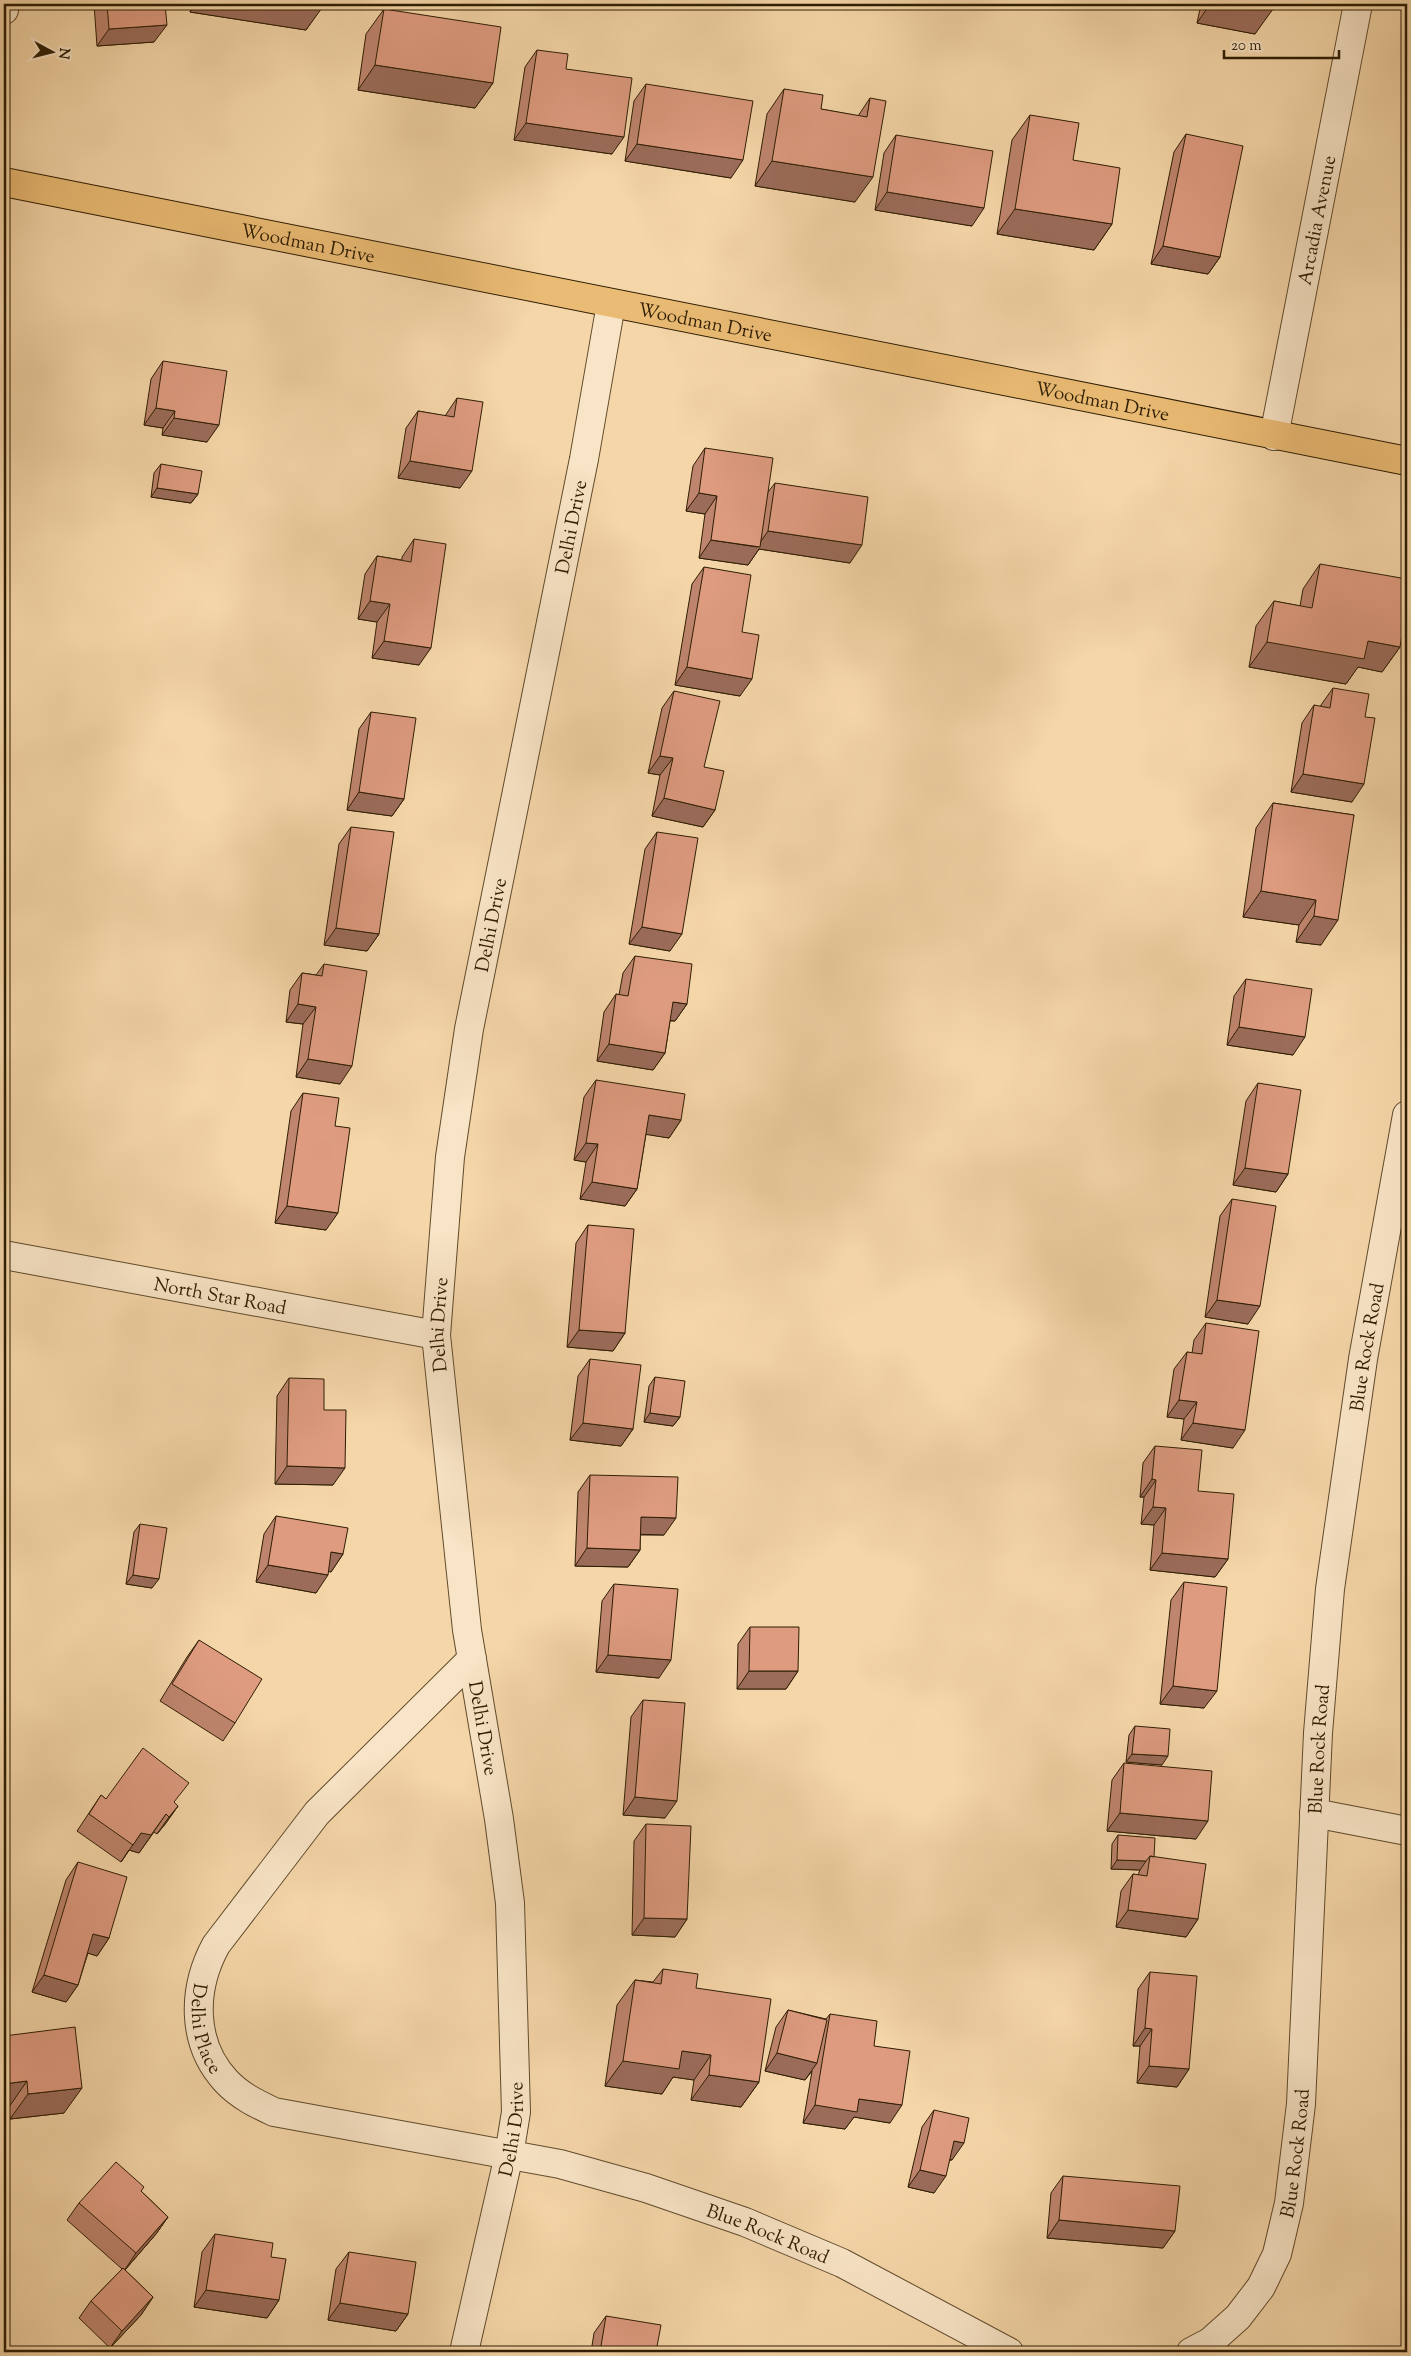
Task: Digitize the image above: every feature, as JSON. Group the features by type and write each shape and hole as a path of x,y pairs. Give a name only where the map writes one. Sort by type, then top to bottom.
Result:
{"main road":[{"name":"Woodman Drive","path":"4,182 1407,462"}],"street":[{"path":"4,10 5,4"},
{"name":"Arcadia Avenue","path":"1274,436 1358,4"},
{"name":"Delhi Drive","path":"464,2352 509,2155 516,2112 510,1903 499,1819 472,1659 436,1335 450,1157 469,1029 582,469 611,304"},
{"name":"Blue Rock Road","path":"1192,2352 1210,2342 1238,2317 1261,2287 1278,2254 1289,2203 1301,2104 1318,1733 1330,1589 1364,1359 1407,1115"},
{"name":"North Star Road","path":"4,1255 436,1335"},
{"name":"Delhi Place","path":"472,1659 317,1813 216,1945 206,1964 197,2001 199,2030 210,2058 226,2081 257,2104 274,2112 509,2155"},
{"path":"1314,1813 1407,1831"},
{"name":"Blue Rock Road","path":"509,2155 560,2164 646,2188 745,2222 842,2263 1009,2352"}],"building":[{"path":"107,4 165,4 167,25 109,29"},
{"path":"1245,4 1274,4 1273,9"},
{"path":"384,9 501,27 493,83 375,65"},
{"path":"537,50 568,54 566,69 632,78 624,137 526,123"},
{"path":"646,84 753,101 743,160 637,144"},
{"path":"784,89 823,95 821,109 867,117 870,98 886,101 873,177 772,161"},
{"path":"1030,115 1079,123 1073,160 1120,168 1112,224 1015,209"},
{"path":"1186,134 1243,146 1220,257 1163,246"},
{"path":"896,135 993,151 984,208 887,192"},
{"path":"163,361 227,371 219,425 174,418 175,411 156,408"},
{"path":"457,398 483,402 472,471 410,461 418,411 454,417"},
{"path":"705,448 773,458 760,547 711,540 717,496 699,493"},
{"path":"4,464 8,464 4,495"},
{"path":"161,464 202,471 198,494 157,488"},
{"path":"775,483 868,497 862,545 768,531"},
{"path":"414,539 446,544 431,648 384,641 390,604 370,601 377,556 411,562"},
{"path":"1320,564 1407,579 1407,603 1400,647 1368,641 1364,659 1267,642 1274,601 1312,608"},
{"path":"704,567 751,575 742,632 759,635 752,679 687,667"},
{"path":"1333,688 1369,694 1365,717 1375,718 1364,784 1303,774 1314,705 1330,708"},
{"path":"674,691 720,701 704,767 724,771 715,810 664,798 673,758 660,756"},
{"path":"371,712 416,718 404,799 359,792"},
{"path":"1273,803 1354,815 1338,920 1314,916 1316,900 1261,891"},
{"path":"351,827 394,832 379,934 336,928"},
{"path":"657,832 698,838 682,934 642,927"},
{"path":"635,956 692,964 687,1004 673,1002 665,1053 609,1044 616,994 628,996"},
{"path":"324,964 367,971 352,1066 308,1059 316,1007 298,1004 302,973 322,976"},
{"path":"1246,979 1312,989 1305,1037 1239,1027"},
{"path":"596,1080 685,1094 681,1120 649,1115 637,1189 592,1182 598,1144 586,1143"},
{"path":"1258,1083 1301,1090 1288,1174 1245,1168"},
{"path":"303,1093 339,1098 335,1126 350,1128 338,1213 287,1206"},
{"path":"1232,1199 1276,1206 1260,1306 1217,1300"},
{"path":"588,1225 634,1229 625,1333 579,1330"},
{"path":"1206,1323 1259,1331 1245,1430 1193,1423 1197,1402 1179,1400 1187,1352 1202,1354"},
{"path":"590,1359 641,1365 633,1429 583,1423"},
{"path":"655,1377 685,1381 680,1417 650,1413"},
{"path":"289,1378 324,1379 324,1410 346,1410 345,1468 287,1466"},
{"path":"1155,1446 1202,1450 1198,1491 1234,1494 1228,1559 1162,1553 1166,1508 1153,1507 1156,1480 1152,1479"},
{"path":"590,1475 678,1477 676,1518 641,1517 640,1550 587,1548"},
{"path":"276,1516 348,1528 343,1554 331,1552 328,1575 268,1565"},
{"path":"140,1524 167,1528 159,1579 133,1575"},
{"path":"1184,1582 1227,1587 1217,1691 1173,1686"},
{"path":"614,1584 678,1589 671,1660 608,1655"},
{"path":"750,1627 799,1627 798,1671 749,1671"},
{"path":"199,1640 262,1679 235,1723 172,1684"},
{"path":"643,1700 685,1703 677,1801 635,1797"},
{"path":"4,1712 7,1712 4,1728"},
{"path":"1135,1726 1170,1729 1168,1756 1132,1754"},
{"path":"143,1748 189,1783 174,1802 178,1806 169,1817 166,1814 151,1835 141,1833 133,1845 89,1814 101,1795 106,1799"},
{"path":"1124,1763 1212,1771 1208,1821 1120,1813"},
{"path":"646,1824 691,1826 687,1919 644,1918"},
{"path":"1118,1835 1155,1838 1154,1857 1150,1856 1146,1861 1117,1860"},
{"path":"1150,1856 1206,1864 1198,1919 1128,1910 1133,1874 1147,1876"},
{"path":"78,1862 127,1877 109,1938 93,1934 78,1985 44,1975"},
{"path":"663,1969 698,1974 696,1988 771,1999 759,2082 709,2075 711,2055 682,2051 679,2069 623,2061 635,1980 661,1984"},
{"path":"1150,1972 1197,1976 1189,2069 1149,2066 1152,2029 1145,2028"},
{"path":"788,2010 827,2020 817,2063 777,2053"},
{"path":"830,2014 877,2021 874,2046 910,2051 902,2105 859,2099 857,2112 815,2105"},
{"path":"75,2027 82,2088 28,2094 27,2081 4,2084 4,2036"},
{"path":"934,2110 969,2118 964,2143 954,2141 946,2176 920,2170"},
{"path":"116,2162 144,2187 141,2191 168,2217 136,2253 79,2203"},
{"path":"1063,2176 1180,2186 1175,2231 1059,2220"},
{"path":"215,2234 273,2243 271,2257 286,2259 279,2300 206,2290"},
{"path":"349,2252 416,2262 408,2314 340,2303"},
{"path":"123,2268 153,2297 122,2331 91,2301"},
{"path":"606,2316 661,2325 656,2352 600,2352"}]}
